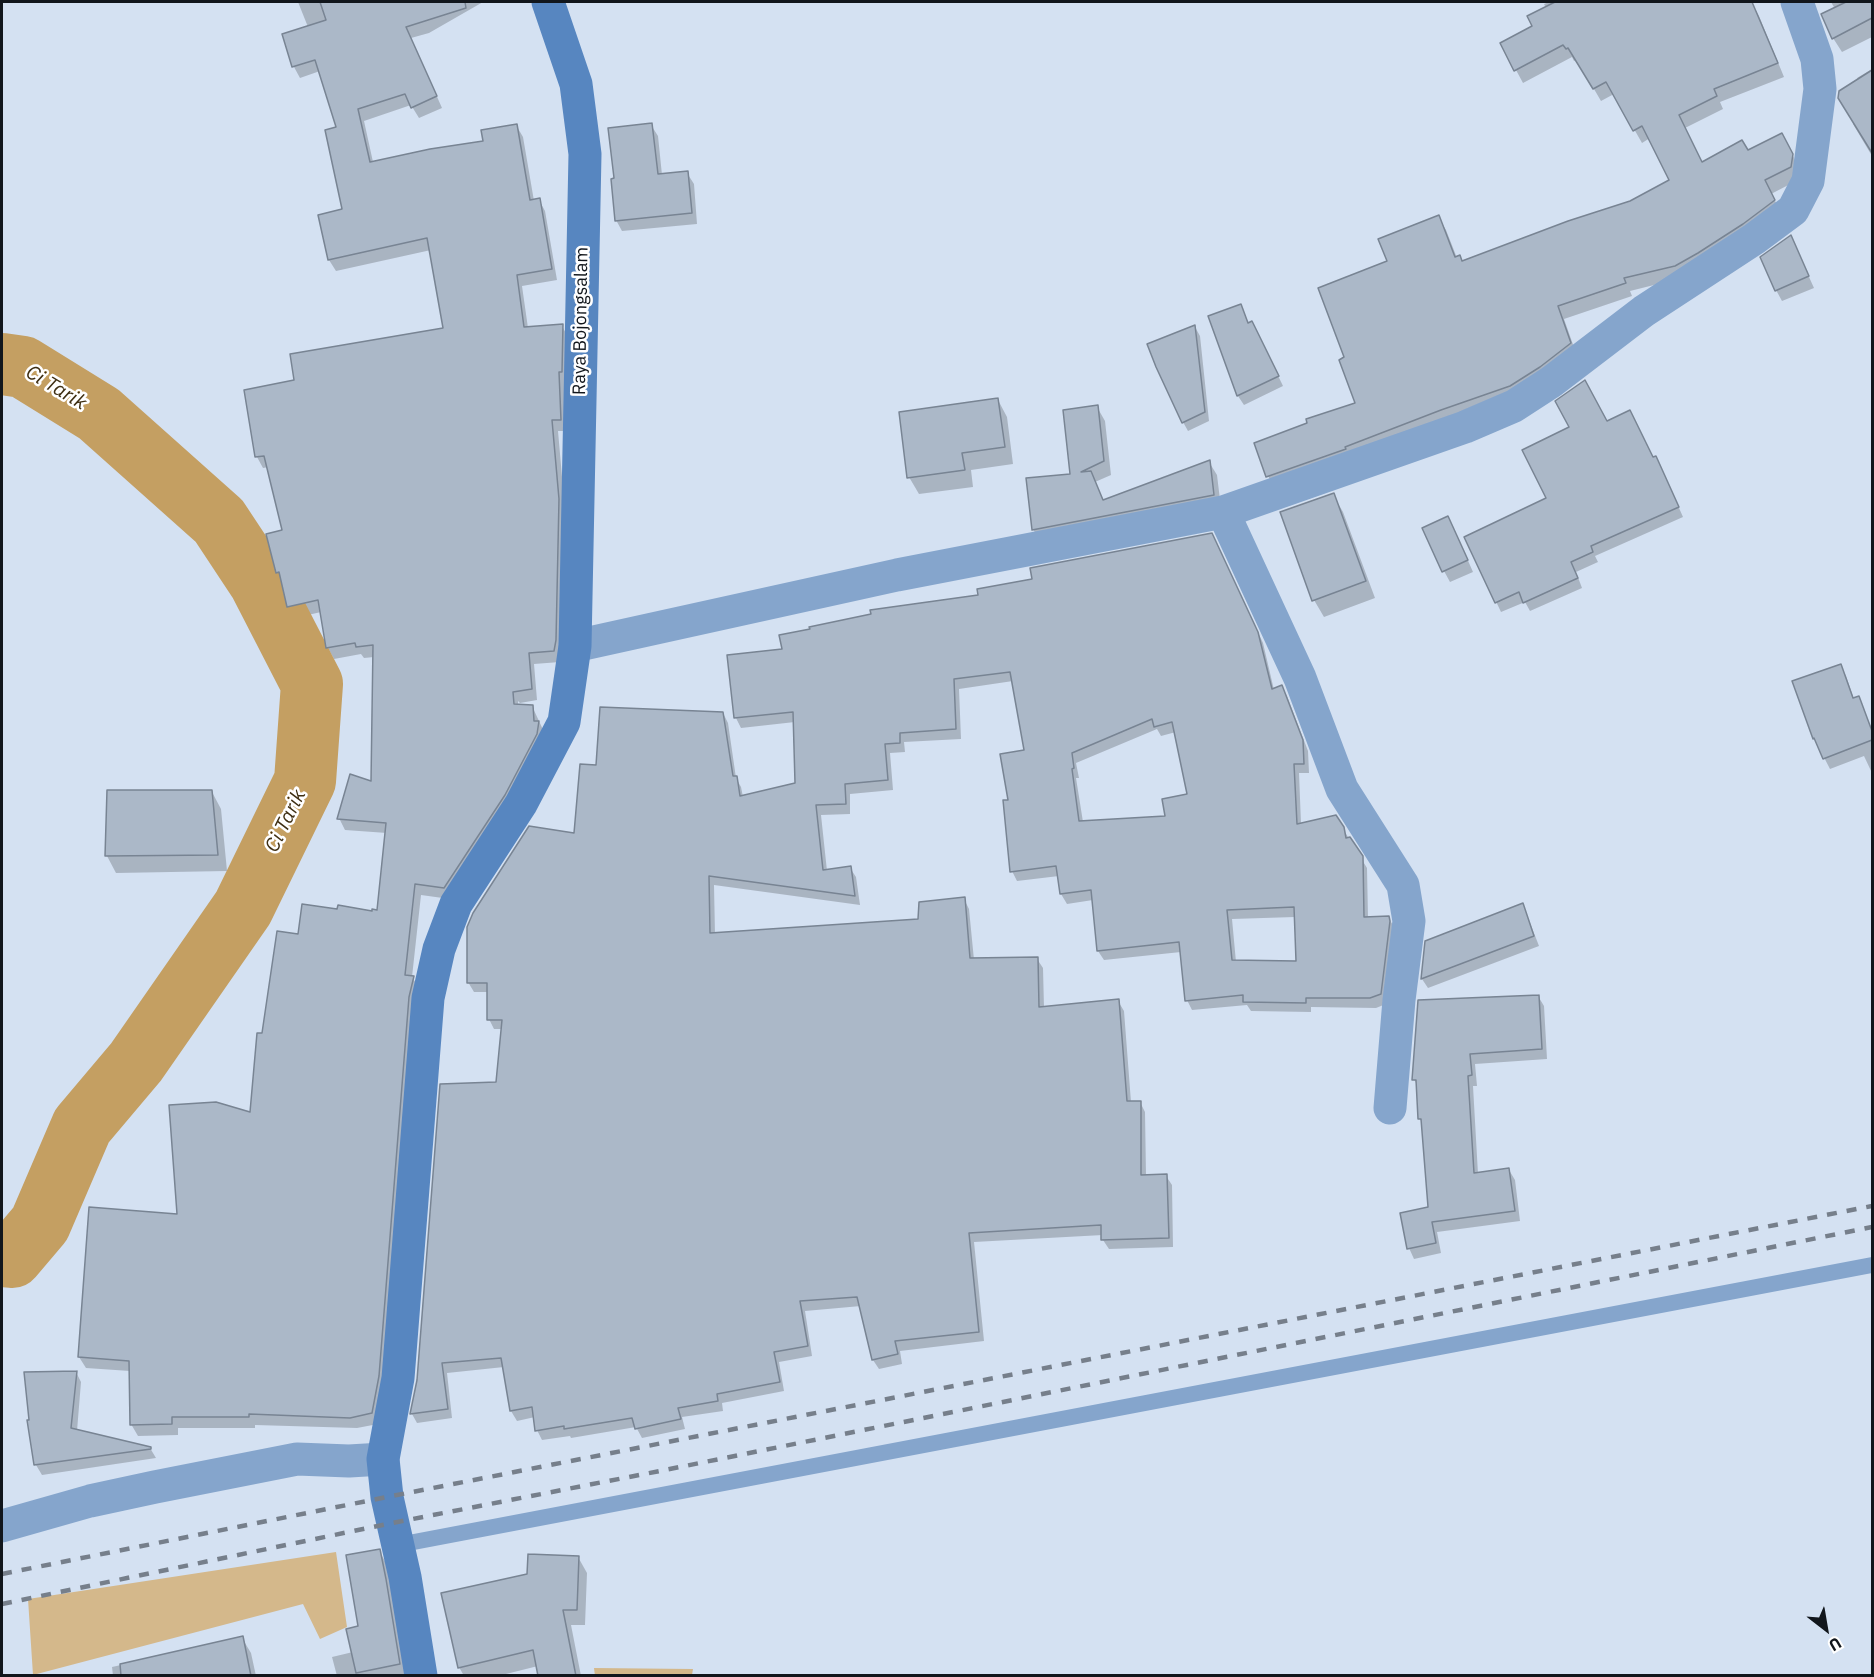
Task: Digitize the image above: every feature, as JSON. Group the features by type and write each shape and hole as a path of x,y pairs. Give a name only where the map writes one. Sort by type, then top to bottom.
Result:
{"main road":[{"name":"Raya Bojongsalam","path":"416,1674 405,1577 387,1497 383,1459 398,1378 428,998 439,949 456,904 521,804 564,722 575,646 585,154 576,84 548,2"}],"street":[{"path":"575,646 897,575 1223,512 1465,427 1514,405 1551,382 1644,310 1754,239 1793,210 1808,181 1820,89 1817,59 1797,2"},
{"path":"1223,512 1299,678 1342,789 1403,885 1409,921 1399,1000 1390,1108"},
{"path":"2,1526 90,1501 155,1486 297,1459 349,1461 383,1459"}],"lane":[{"path":"398,1545 1872,1265"}],"shaded area":[{"path":"336,1552 347,1627 320,1639 303,1604 33,1675 28,1599"},
{"path":"594,1668 693,1669 692,1675 595,1676"}],"building":[{"path":"320,2 465,2 466,8 406,27 437,96 411,108 405,94 358,109 370,162 430,149 483,141 481,130 517,124 530,200 540,198 552,269 517,275 524,327 563,324 562,372 559,372 561,420 552,420 559,499 556,640 554,651 529,653 532,689 513,692 514,704 533,705 534,721 539,721 537,734 505,795 444,888 415,884 405,975 414,976 409,997 379,1376 372,1413 350,1418 249,1414 249,1417 172,1417 172,1424 130,1425 129,1361 78,1357 89,1207 177,1214 169,1105 216,1102 250,1112 257,1033 262,1033 277,931 298,934 302,904 337,909 338,905 377,910 386,823 337,819 350,774 371,781 373,645 356,647 355,643 326,648 318,600 287,607 279,572 276,573 266,534 282,530 264,456 255,457 244,390 294,380 290,354 443,328 427,238 328,260 318,215 342,209 325,130 336,127 315,60 292,67 282,34 326,20"},
{"path":"1555,2 1752,2 1778,63 1714,89 1717,96 1679,115 1702,162 1742,140 1748,150 1782,133 1793,154 1791,167 1765,180 1775,200 1743,224 1675,266 1624,278 1626,283 1558,306 1571,343 1510,386 1266,477 1254,443 1307,423 1306,419 1355,403 1339,360 1344,357 1318,288 1387,261 1378,239 1439,215 1455,257 1460,255 1462,261 1568,221 1630,201 1669,180 1642,126 1633,131 1606,82 1593,89 1568,48 1566,49 1563,45 1514,71 1500,43 1532,26 1527,16"},
{"path":"1846,2 1872,2 1872,18 1832,39 1821,14"},
{"path":"1872,70 1872,153 1838,98 1839,91"},
{"path":"652,123 658,174 688,171 692,213 615,221 611,179 614,178 608,128"},
{"path":"1791,235 1809,276 1775,291 1760,257"},
{"path":"1241,304 1248,323 1252,321 1279,376 1237,396 1208,316"},
{"path":"1195,325 1205,412 1182,423 1147,344"},
{"path":"1585,380 1607,421 1630,410 1653,457 1656,456 1679,507 1591,546 1593,552 1571,562 1578,578 1523,603 1519,592 1495,603 1464,537 1546,498 1522,450 1569,427 1555,401"},
{"path":"998,398 1005,447 962,453 965,470 907,478 899,412"},
{"path":"1098,405 1104,461 1081,472 1091,471 1103,500 1210,460 1214,495 1032,530 1026,478 1070,474 1063,410"},
{"path":"1334,493 1366,581 1312,601 1280,512"},
{"path":"1448,516 1468,560 1442,572 1422,528"},
{"path":"1212,533 1258,632 1272,689 1282,685 1303,740 1304,764 1294,764 1297,824 1336,815 1344,827 1346,838 1350,837 1363,856 1364,917 1389,916 1381,994 1370,998 1306,998 1306,1003 1243,1002 1243,995 1185,1001 1179,942 1097,951 1091,890 1060,894 1056,866 1010,872 1003,800 1008,800 1000,754 1024,750 1010,672 954,679 956,729 900,733 900,743 885,744 888,780 845,784 846,804 816,805 823,870 851,866 855,896 709,876 710,933 918,919 919,902 965,897 970,958 1038,957 1039,1007 1119,999 1127,1101 1141,1101 1141,1175 1167,1174 1169,1238 1101,1240 1101,1225 969,1233 979,1332 895,1341 898,1354 872,1360 857,1297 800,1301 808,1346 774,1352 780,1382 717,1394 718,1401 678,1408 681,1419 635,1429 632,1418 564,1429 564,1426 535,1431 532,1407 510,1411 501,1358 442,1363 448,1409 410,1414 417,1380 440,1084 496,1082 502,1020 487,1020 487,983 467,983 467,927 473,913 529,826 574,833 580,764 596,765 600,707 723,712 733,776 737,776 740,796 795,783 793,712 734,718 727,655 782,649 779,635 871,614 870,610 978,595 977,589 1032,579 1030,568","holes":["1152,719 1154,727 1172,722 1187,794 1162,799 1165,816 1079,821 1072,753","1294,907 1296,961 1232,960 1227,910"]},
{"path":"1841,664 1853,698 1859,696 1872,731 1872,740 1823,759 1813,739 1792,681"},
{"path":"107,790 212,790 218,855 105,856"},
{"path":"1523,903 1534,936 1421,979 1425,941"},
{"path":"1539,995 1542,1049 1470,1054 1472,1075 1468,1076 1474,1173 1509,1168 1515,1211 1432,1222 1436,1243 1407,1249 1400,1213 1428,1207 1421,1119 1418,1119 1416,1080 1412,1080 1418,1000"},
{"path":"77,1371 71,1428 151,1447 151,1449 34,1465 27,1420 29,1420 24,1372"},
{"path":"380,1549 400,1664 356,1673 346,1629 358,1626 346,1555"},
{"path":"528,1554 579,1556 577,1610 563,1610 576,1676 538,1676 533,1650 458,1668 441,1593 527,1574"},
{"path":"243,1636 251,1676 121,1676 120,1664"}],"waterway":[{"name":"Ci Tarik","path":"2,364 23,367 99,414 219,521 260,583 312,684 305,781 243,908 136,1062 82,1126 40,1224 12,1257 2,1256"}],"railway":[{"path":"2,1574 1872,1206"},
{"path":"2,1604 392,1523 1872,1227"}]}
